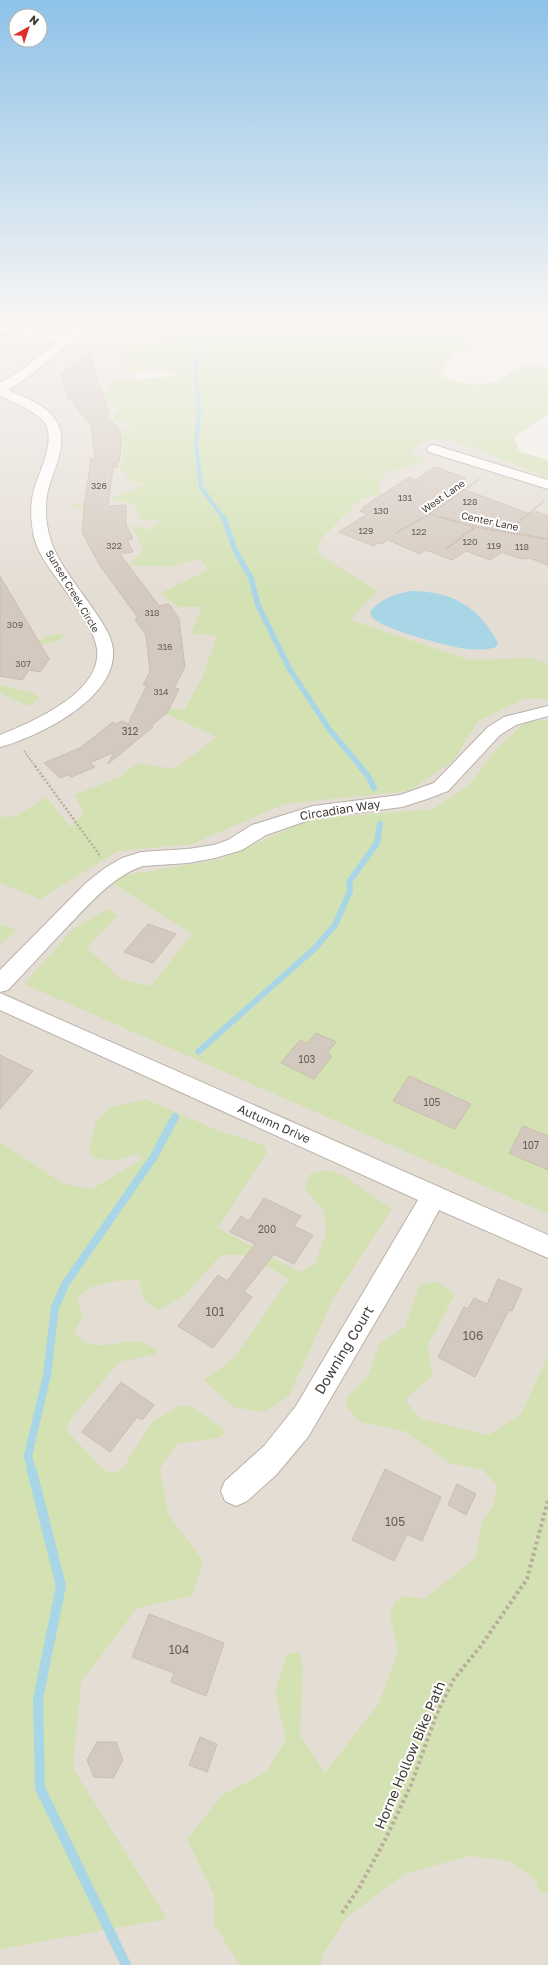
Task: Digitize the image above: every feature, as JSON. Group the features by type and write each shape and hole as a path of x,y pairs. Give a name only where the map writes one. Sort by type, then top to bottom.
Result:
{"street":[{"name":"Sunset Creek Circle","path":"6,739 39,726 76,701 95,684 103,666 105,644 51,558 43,540 40,520 40,496 52,457 55,441 54,429 39,412"},
{"path":"434,448 497,468 547,491"},
{"name":"Circadian Way","path":"0,984 93,888 112,873 129,863 140,859 188,856 215,851 235,845 259,830 313,812 402,801 420,795 441,786 494,731 510,722 548,711"},
{"name":"Autumn Drive","path":"0,1002 548,1247"},
{"name":"Downing Court","path":"236,1491 268,1464 288,1442 404,1249 434,1195"}],"path":[{"name":"West Lane","path":"396,533 430,514 497,468"},
{"path":"514,534 518,521 540,506 547,491"},
{"name":"Center Lane","path":"430,514 476,527 548,539"},
{"path":"446,549 476,527"},
{"path":"6,739 112,873"},
{"name":"Horne Hollow Bike Path","path":"342,1913 374,1860 408,1792 437,1713 454,1679 480,1647 527,1579 548,1500"}],"shaded area":[{"path":"0,412 293,412 432,426 548,466 548,1965 0,1965"}],"green space":[{"path":"117,412 548,412 548,414 514,437 520,452 548,460 548,477 459,443 444,439 423,441 410,452 429,461 388,472 378,481 381,495 362,498 321,539 317,553 377,591 350,620 470,660 531,658 548,664 548,699 524,699 478,721 454,760 409,791 284,804 192,844 118,851 40,899 0,883 0,817 16,816 46,797 70,827 84,813 74,795 120,777 138,763 174,769 217,737 156,709 185,709 203,676 217,636 191,633 202,607 178,607 161,593 208,570 201,559 167,567 130,565 143,549 130,524 148,530 161,521 141,519 133,503 111,500 79,508 72,505 110,499 146,484 134,483 120,469 124,449 123,431 135,426 111,419"},
{"path":"64,634 63,637 55,641 40,645 24,645 0,642 23,644 41,640 51,635"},
{"path":"0,685 33,693 39,697 34,703 28,706 0,693"},
{"path":"548,720 548,1214 24,984 73,929 107,909 118,916 87,947 120,979 151,986 192,934 114,884 120,876 222,859 311,819 434,809 470,784 498,747 527,721"},
{"path":"0,924 17,930 0,945"},
{"path":"145,1099 220,1131 264,1145 267,1152 218,1228 299,1272 315,1264 326,1234 324,1212 304,1187 310,1174 328,1170 346,1177 392,1209 333,1299 289,1396 264,1412 233,1407 204,1380 234,1358 289,1279 248,1255 221,1255 184,1296 159,1310 144,1301 139,1279 114,1281 97,1285 83,1293 77,1299 83,1316 74,1333 81,1340 96,1345 140,1342 158,1349 157,1354 119,1362 71,1419 66,1430 104,1470 113,1474 123,1468 152,1422 180,1406 191,1406 226,1431 219,1438 176,1444 160,1469 168,1514 203,1561 192,1596 137,1608 81,1682 73,1768 167,1919 0,1949 0,1142 64,1184 92,1189 141,1160 140,1153 115,1161 93,1158 89,1150 96,1121 110,1108"},
{"path":"438,1282 455,1294 428,1345 432,1376 405,1400 421,1419 488,1435 521,1414 548,1356 548,1894 540,1893 535,1879 509,1861 470,1856 404,1874 347,1917 322,1956 321,1965 240,1965 214,1924 214,1895 187,1839 221,1796 266,1772 286,1740 275,1691 287,1654 299,1652 303,1666 300,1735 325,1773 379,1703 398,1652 390,1615 394,1604 401,1596 424,1599 476,1557 481,1524 493,1506 497,1486 483,1470 450,1463 404,1431 360,1422 346,1406 347,1397 368,1376 380,1343 405,1327 420,1284"}],"water":[{"path":"411,591 439,594 462,603 473,610 490,630 498,643 496,647 475,650 459,648 405,633 382,624 373,618 370,612 383,600"}],"building":[{"path":"80,412 108,412 109,414 107,415 120,431 122,440 119,462 117,462 117,467 113,467 108,506 126,505 126,525 133,539 127,540 133,552 120,554 159,606 169,604 179,619 185,667 174,688 179,689 167,713 151,726 153,727 108,764 114,752 90,763 95,767 71,777 68,775 60,778 44,763 80,748 113,722 117,724 121,721 128,724 147,685 143,685 150,672 146,635 135,619 138,618 99,564 82,532 91,458 95,458 91,426"},
{"path":"435,467 466,478 454,486 531,514 535,511 548,516 548,565 529,558 521,559 502,552 490,560 466,551 452,560 426,550 420,554 388,540 382,544 378,543 374,546 339,532 367,514 360,511 364,509 362,508 409,477 416,480"},
{"path":"0,576 49,659 40,672 29,670 22,680 0,676"},
{"path":"148,924 176,934 153,963 124,952"},
{"path":"316,1033 336,1042 327,1053 332,1056 314,1079 281,1063 300,1040 307,1044"},
{"path":"0,1055 33,1071 0,1109"},
{"path":"409,1076 471,1104 455,1129 393,1101"},
{"path":"523,1126 548,1136 548,1170 509,1153"},
{"path":"264,1198 301,1216 294,1226 313,1235 294,1264 274,1254 244,1292 252,1297 213,1348 178,1326 218,1275 227,1281 255,1244 230,1232 241,1216 249,1221"},
{"path":"498,1279 522,1289 512,1311 509,1310 475,1377 438,1357 464,1307 468,1309 474,1298 487,1304"},
{"path":"121,1382 154,1405 142,1420 137,1417 110,1452 82,1432"},
{"path":"385,1469 441,1497 422,1541 407,1534 394,1561 352,1540"},
{"path":"457,1484 476,1494 466,1515 448,1505"},
{"path":"149,1614 224,1643 206,1696 171,1682 174,1673 132,1657"},
{"path":"200,1737 217,1744 207,1772 189,1765"},
{"path":"97,1742 116,1742 123,1760 113,1778 94,1777 87,1760"}],"waterway":[{"path":"199,412 196,444 201,487 224,519"},
{"path":"224,518 234,548 251,578 258,605 289,668 329,729 361,767"},
{"path":"360,766 368,776 374,788"},
{"path":"198,1052 314,949 335,925 350,891 349,882 377,843 380,824"},
{"path":"32,1472 28,1456 47,1375 55,1307 66,1283 153,1158 175,1117"},
{"path":"32,1471 61,1586 38,1699 40,1788 126,1965"}]}
